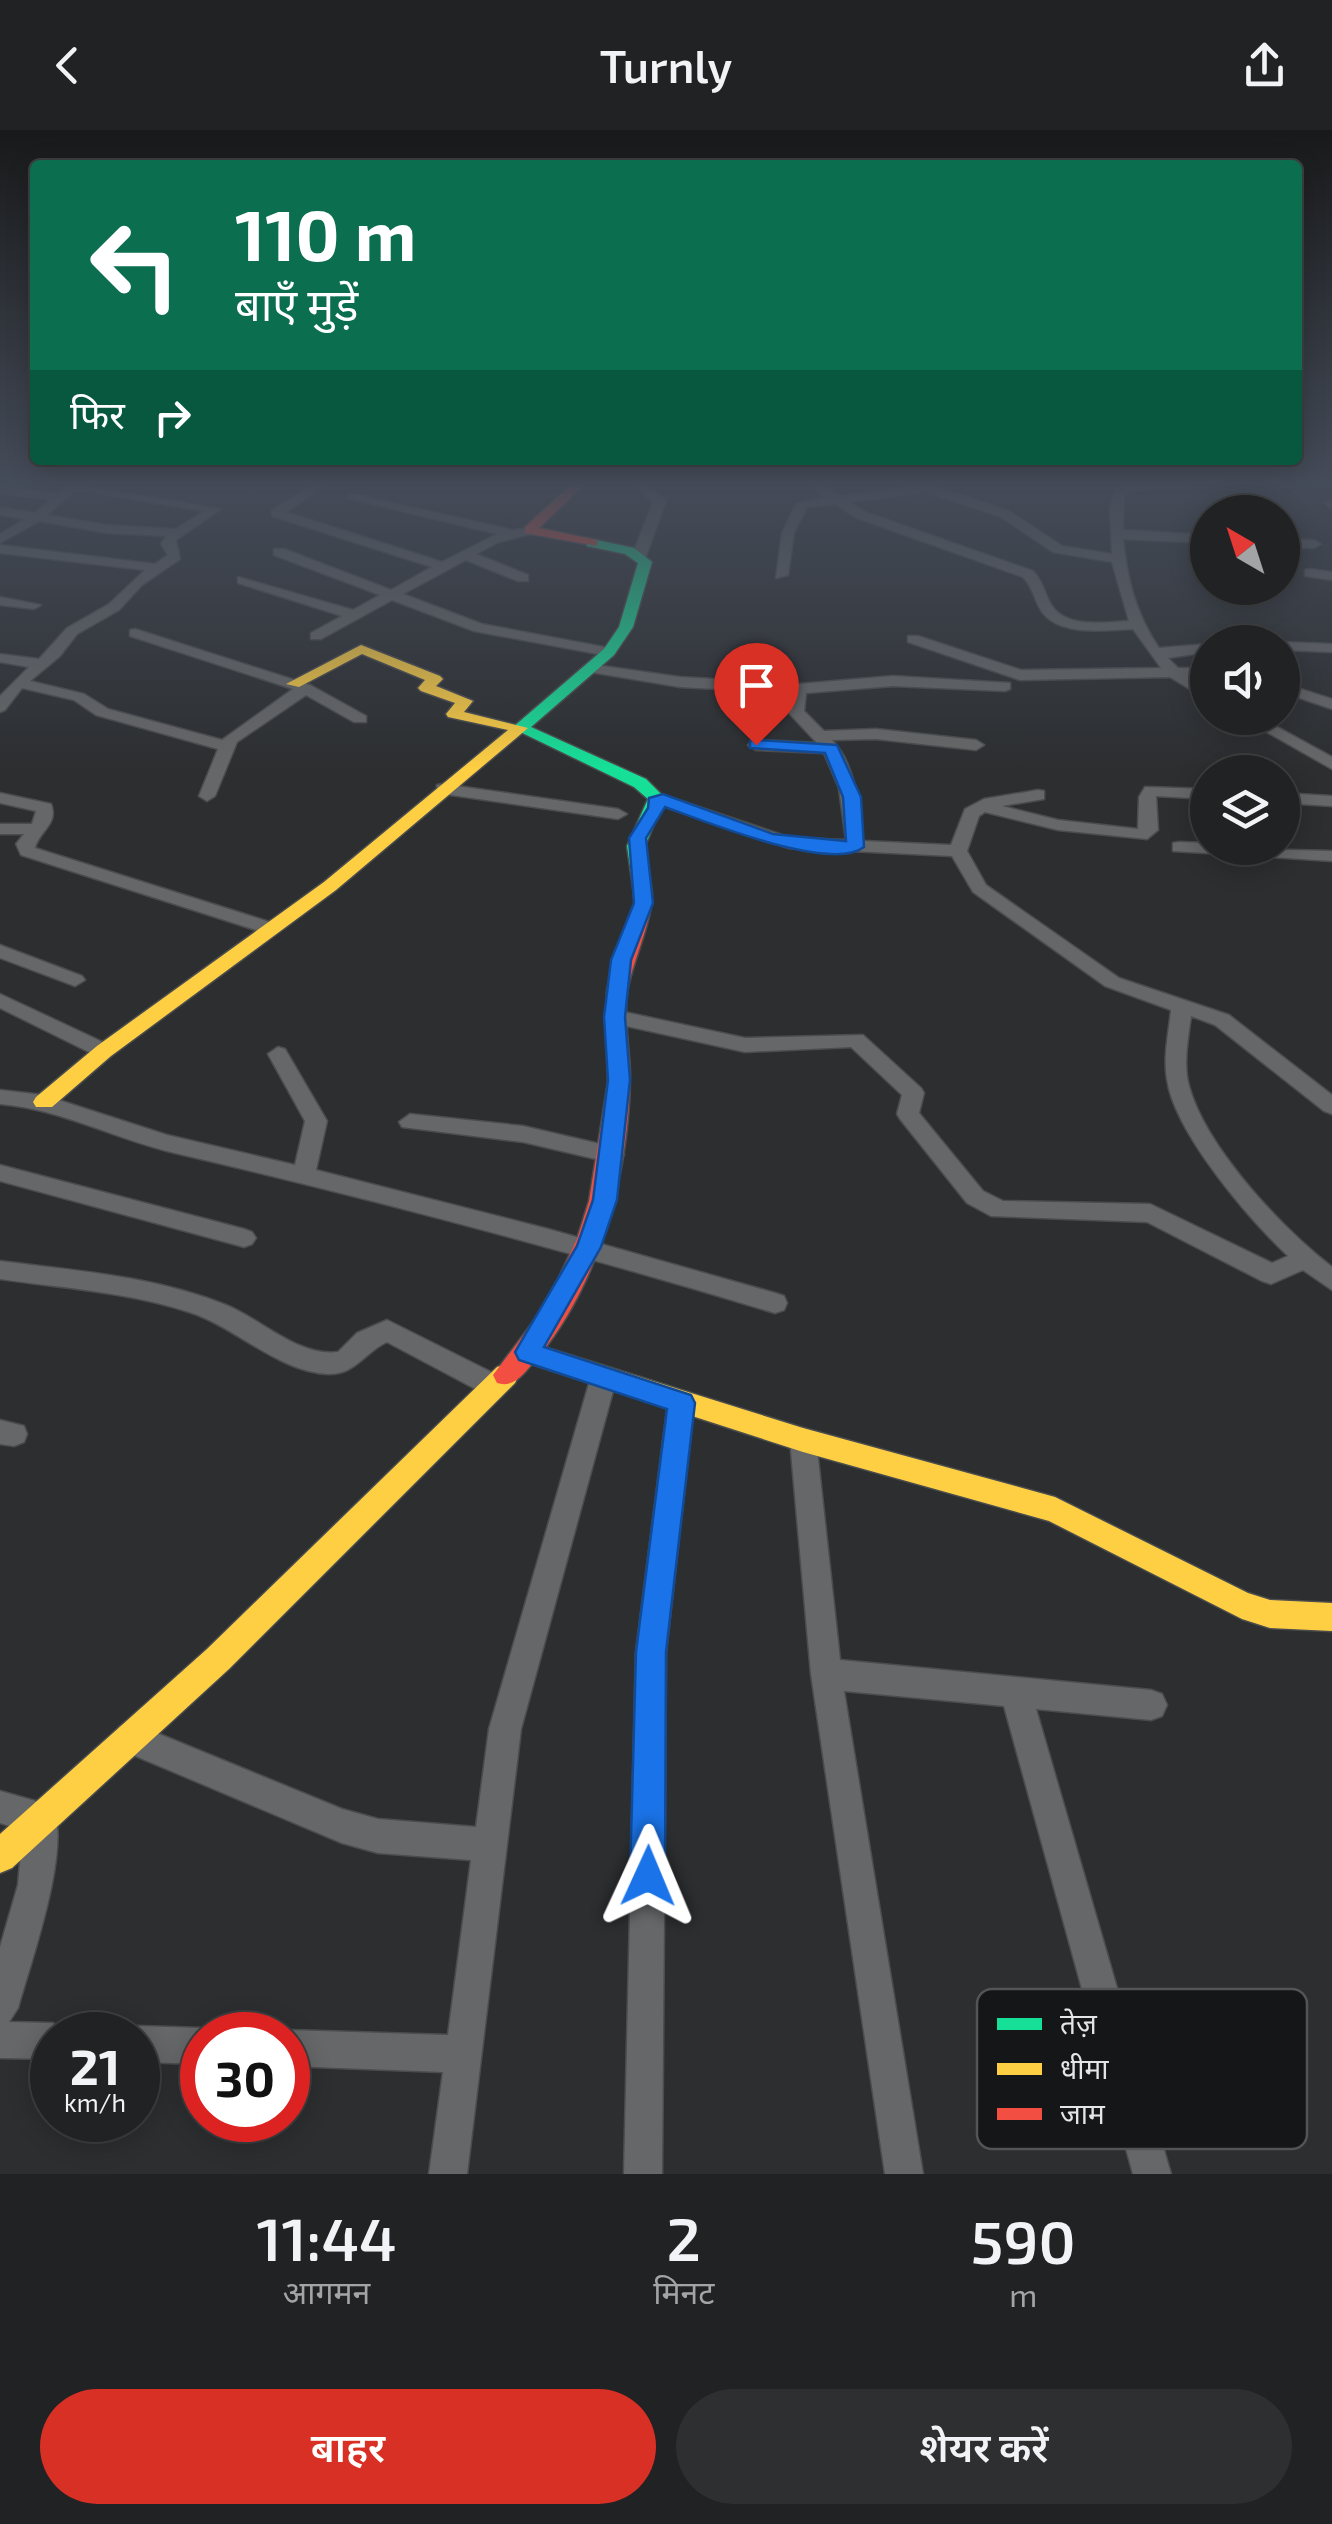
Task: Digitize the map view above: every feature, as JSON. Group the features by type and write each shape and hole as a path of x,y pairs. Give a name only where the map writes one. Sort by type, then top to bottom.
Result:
{"street":[{"path":"0,707 18,683 43,664 72,632 114,607 145,579"},
{"path":"351,579 478,628 609,652"},
{"path":"316,636 417,579"},
{"path":"44,1102 104,1051 330,886 609,652 626,627 641,579"},
{"path":"1035,579 1047,608 1060,620 1136,625"},
{"path":"1124,579 1136,625 1168,671 1190,685"},
{"path":"243,580 351,614"},
{"path":"0,601 34,605"},
{"path":"136,633 300,686 360,719"},
{"path":"914,639 1020,676 1190,672"},
{"path":"1300,647 1332,648"},
{"path":"1306,647 1332,670"},
{"path":"207,796 226,758 227,746 244,728 300,686 361,649 435,679 426,688 466,701 454,714 520,728 640,783 657,798 779,840 958,850"},
{"path":"1156,655 1190,650"},
{"path":"0,658 43,664"},
{"path":"589,668 680,682 799,689 907,681 1005,686"},
{"path":"18,683 79,697 102,712 227,746"},
{"path":"799,689 796,712 827,742 852,797 855,847"},
{"path":"1300,693 1332,704"},
{"path":"756,745 827,742 876,734 976,745"},
{"path":"1280,735 1332,764"},
{"path":"443,788 618,814"},
{"path":"981,806 1044,822 1134,835 1149,830 1147,797 1151,791 1190,793"},
{"path":"1038,795 981,806 966,822 958,850 979,888 1112,982 1131,992 1182,1004 1235,1029 1332,1106"},
{"path":"0,798 42,805 47,812 25,844 27,851 269,928"},
{"path":"0,1856 218,1659 528,1352 589,1247 605,1200 619,1080 615,1017 624,945 644,903 638,838 656,808 657,798"},
{"path":"1300,799 1332,800"},
{"path":"0,829 38,830"},
{"path":"1179,848 1332,856"},
{"path":"0,951 75,980"},
{"path":"0,1000 104,1051"},
{"path":"1182,1004 1176,1072 1183,1100 1242,1188 1305,1259 1332,1280"},
{"path":"615,1017 745,1044 856,1040 912,1094 908,1114 985,1204 1014,1212 1150,1213 1271,1274 1305,1259"},
{"path":"278,1054 316,1121 304,1174"},
{"path":"2,1099 44,1102 139,1135 589,1247 775,1303"},
{"path":"410,1122 523,1134 613,1155"},
{"path":"0,1173 64,1194 244,1238"},
{"path":"0,1270 182,1300 220,1313 320,1364 345,1362 366,1340 387,1330 494,1386"},
{"path":"528,1352 603,1380 803,1440 1055,1510 1242,1605 1270,1614 1332,1616"},
{"path":"448,2174 509,1712 603,1380"},
{"path":"643,2174 651,1652 681,1403"},
{"path":"803,1440 826,1674 904,2174"},
{"path":"826,1674 1151,1706"},
{"path":"1015,1691 1100,1989"},
{"path":"130,1738 342,1826 378,1836 490,1845"},
{"path":"0,1806 40,1818"},
{"path":"0,2008 35,1885 40,1818"},
{"path":"0,2040 30,2041"},
{"path":"310,2049 464,2054"},
{"path":"1145,2149 1152,2174"}],"traffic: fast":[{"path":"640,579 626,627 609,652 520,728 640,783 657,798 636,846 643,894"}],"traffic: slow":[{"path":"44,1102 104,1051 330,886 520,728 454,714 465,701 426,688 435,679 361,649 294,684"},
{"path":"528,1353 803,1440 1055,1510 1242,1605 1270,1614 1332,1617"},
{"path":"0,1856 218,1659 506,1375"}],"traffic: jam":[{"path":"506,1375 555,1312 574,1276 601,1201 616,1122 617,990 644,903 643,894"}],"route":[{"path":"648,1876 651,1652 681,1403 528,1352 589,1247 605,1200 619,1080 615,1017 621,960 644,903 636,846 656,808 657,798 789,843 855,847 852,797 831,748 756,745"}]}
